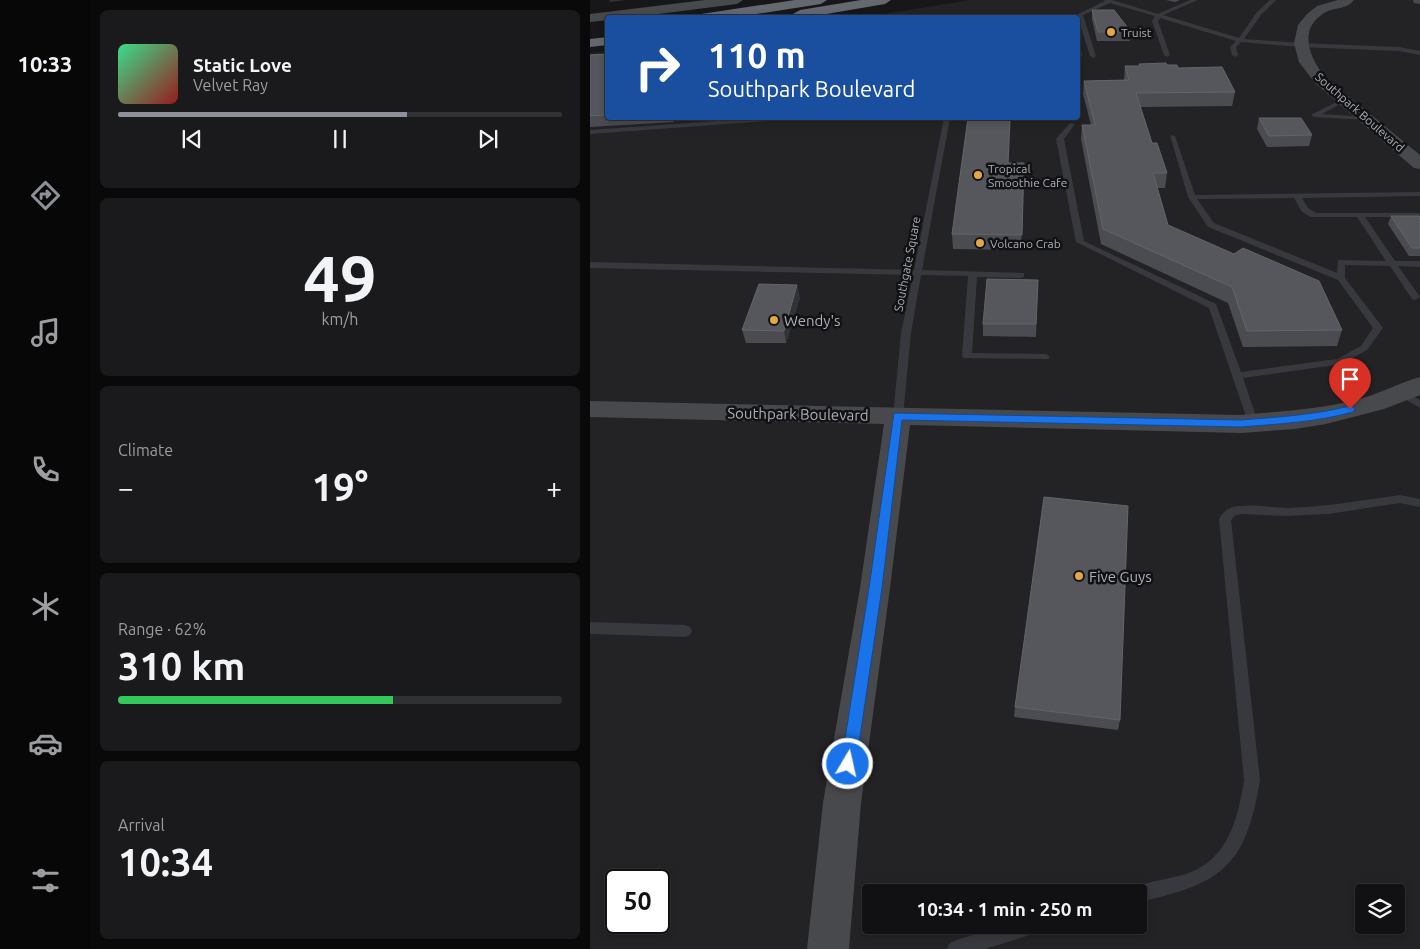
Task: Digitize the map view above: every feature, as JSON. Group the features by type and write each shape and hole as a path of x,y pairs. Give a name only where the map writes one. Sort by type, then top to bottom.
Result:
{"highway":[{"path":"702,8 821,0"},
{"path":"797,15 885,0"},
{"path":"590,31 605,29"},
{"path":"590,43 605,41"}],"street":[{"path":"624,15 702,8 737,0"},
{"path":"1300,45 1301,34 1306,23 1324,4 1336,6 1348,0"},
{"path":"590,18 605,17"},
{"name":"Southpark Boulevard","path":"1300,45 1308,66 1344,100 1420,164"},
{"name":"Southpark Boulevard","path":"590,409 1231,423 1296,420 1332,414 1415,395"},
{"path":"828,949 842,802 875,588 898,416"}],"lane":[{"path":"1080,15 1108,0 1240,40 1300,45 1399,49 1420,53"},
{"path":"1167,55 1155,22 1159,16 1195,0"},
{"path":"1236,55 1233,47 1251,27 1257,14 1273,0"},
{"path":"1080,21 1091,48 1090,56 1080,25"},
{"path":"1344,100 1314,115 1367,119"},
{"path":"590,132 754,120"},
{"name":"Southgate Square","path":"898,416 906,333 947,120"},
{"path":"1072,124 1060,139 1080,242 1213,306 1253,422"},
{"path":"1172,136 1192,197 1211,225 1341,278 1378,328 1364,348 1339,362 1237,376"},
{"path":"1192,197 1420,194"},
{"path":"1297,196 1305,210 1314,215 1420,215"},
{"path":"1360,216 1415,297"},
{"path":"1341,278 1341,262 1420,264"},
{"path":"590,265 1022,275"},
{"path":"973,274 967,356 1045,358"},
{"path":"1147,892 1202,876 1224,859 1240,836 1247,813 1252,780 1225,519 1231,512 1241,510 1286,512 1328,510 1400,500 1420,503"},
{"path":"590,628 685,632"},
{"path":"956,949 1006,934"}],"shaded area":[{"path":"971,0 1420,0 1420,949 590,949 590,53 605,51 605,120 1080,120 1080,15 877,15"}],"building":[{"path":"1092,10 1114,10 1131,32 1098,32"},
{"path":"605,54 605,115 590,116 590,55"},
{"path":"1166,63 1167,65 1177,65 1178,68 1222,67 1235,92 1136,93 1152,143 1157,143 1167,173 1153,173 1168,225 1234,254 1243,248 1319,281 1342,330 1247,331 1232,287 1103,229 1082,125 1095,125 1084,81 1129,80 1125,66"},
{"path":"1259,118 1301,118 1312,135 1269,136"},
{"path":"968,120 1010,120 1008,163 1024,163 1022,235 952,234"},
{"path":"1391,216 1420,217 1420,248 1412,248"},
{"path":"987,279 1038,280 1036,324 983,324"},
{"path":"759,284 797,285 784,331 742,330"},
{"path":"1044,497 1128,506 1120,720 1015,707"}],"place":[{"name":"Truist","path":"1111,32"},
{"name":"Tropical Smoothie Cafe","path":"978,175"},
{"name":"Volcano Crab","path":"980,243"},
{"name":"Wendy's","path":"774,320"},
{"name":"Five Guys","path":"1079,576"}],"route":[{"path":"848,764 875,588 898,416 1241,424 1296,420 1350,409"}]}
